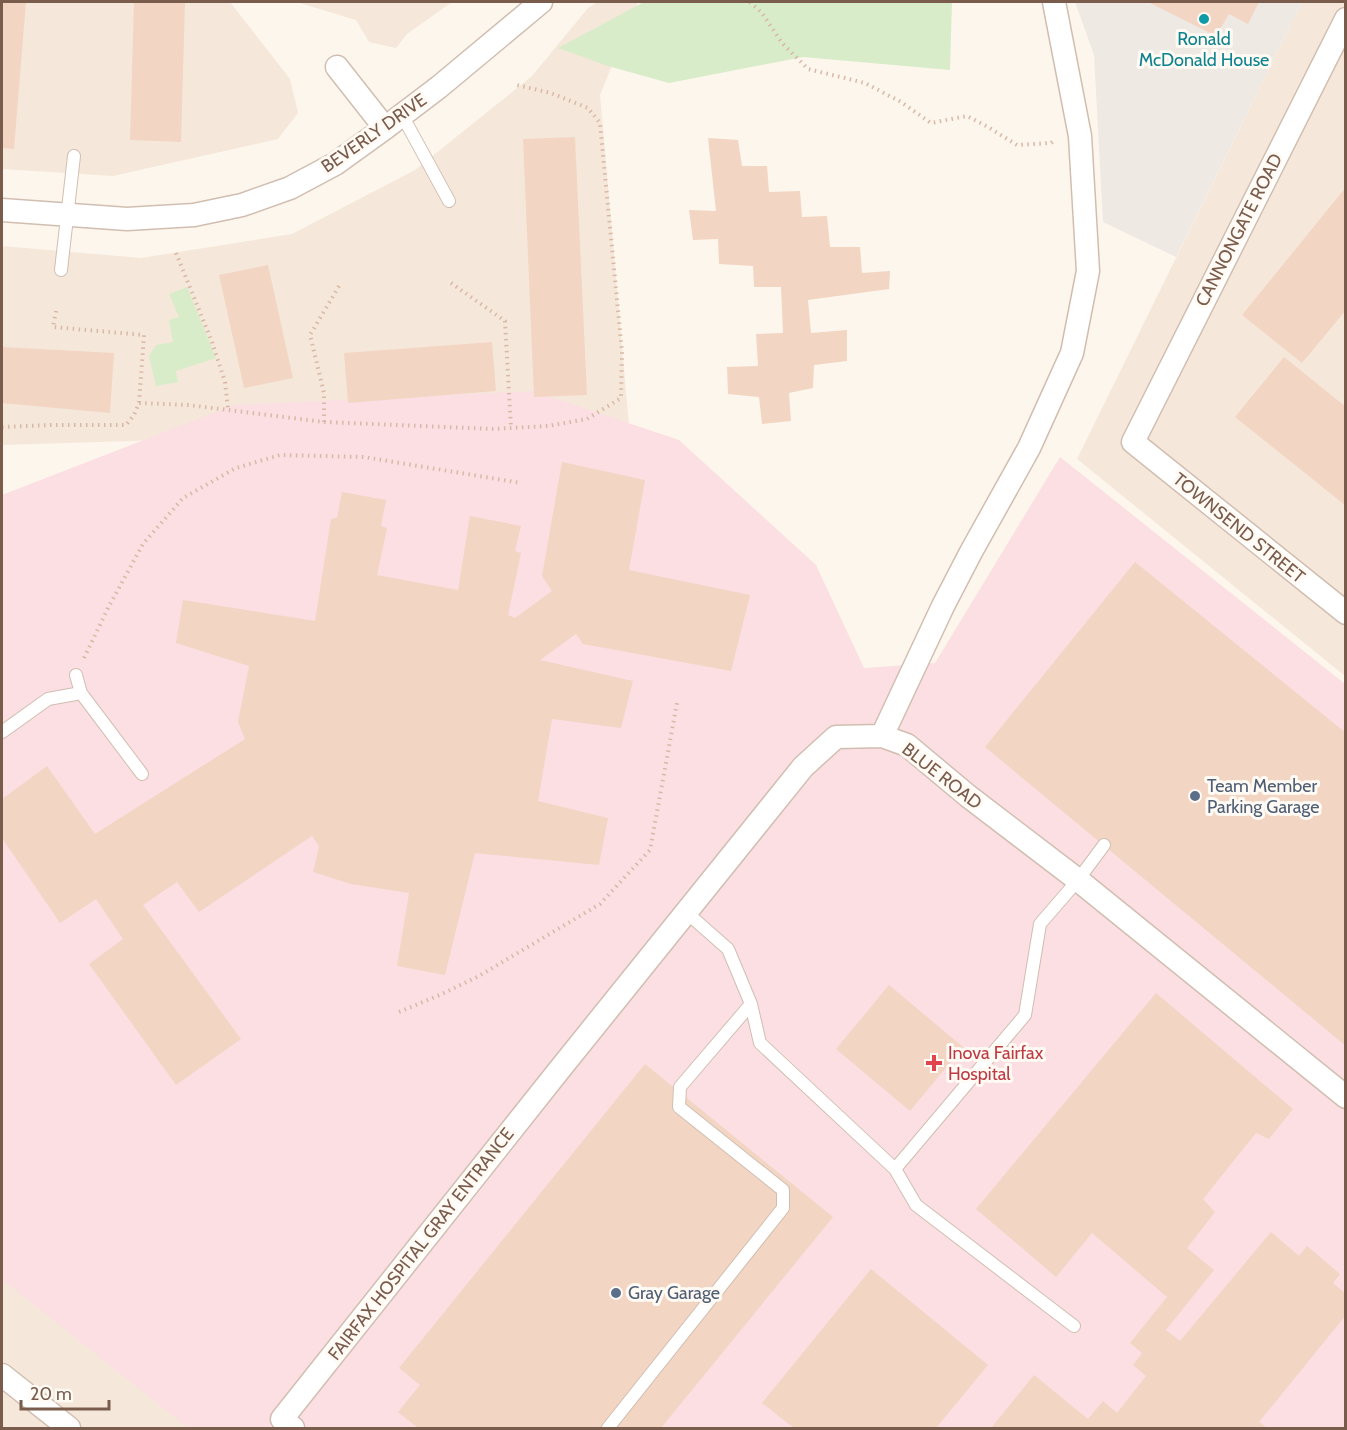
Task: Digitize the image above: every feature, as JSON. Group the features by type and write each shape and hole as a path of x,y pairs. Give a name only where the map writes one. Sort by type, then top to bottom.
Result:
{"street":[{"name":"BEVERLY DRIVE","path":"2,210 127,219 194,215 242,205 290,188 335,164 393,122 541,2"},
{"path":"882,736 943,606 1029,448 1072,353 1088,271 1080,136 1054,2"},
{"name":"CANNONGATE ROAD","path":"1133,442 1346,19"},
{"path":"337,67 393,122"},
{"name":"TOWNSEND STREET","path":"1133,442 1346,613"},
{"name":"BLUE ROAD","path":"560,1069 803,766 836,737 882,736 907,745 1346,1097"},
{"name":"FAIRFAX HOSPITAL GRAY ENTRANCE","path":"287,1424 560,1069"},
{"path":"2,1375 69,1428"}],"lane":[{"path":"393,122 449,201"},
{"path":"61,270 74,156"},
{"path":"76,675 81,693 142,774"},
{"path":"2,732 48,699 81,693"},
{"path":"895,1169 1025,1015 1040,924 1078,880 1104,845"},
{"path":"686,912 728,949 751,1004 760,1043 895,1169 916,1205 1074,1326"},
{"path":"608,1428 783,1208 783,1190 679,1107 680,1087 751,1004"}],"path":[{"path":"750,2 762,13 782,42 807,69 865,83 902,102 931,123 966,116 1017,145 1051,143 1078,124"},
{"path":"139,403 228,409 324,422 491,429 548,426 587,419 621,398 622,352 600,123 588,108 551,93 517,86"},
{"path":"176,253 212,342 225,382 228,409"},
{"path":"451,283 505,321 511,428"},
{"path":"324,422 324,393 310,335 339,286"},
{"path":"2,427 53,424 126,425 134,415 139,403 144,335 53,327 56,311"},
{"path":"76,675 109,606 143,544 183,498 236,468 280,455 364,457 521,483"},
{"path":"399,1012 479,976 600,904 650,850 677,703"}],"shaded area":[{"path":"2,2 230,2 290,79 298,113 278,139 113,176 2,169"},
{"path":"296,2 452,2 407,34 396,48 369,42 356,20"},
{"path":"597,2 638,2 600,95 629,426 2,445 2,246 141,258 292,234 415,170 532,76 588,8"},
{"path":"1075,2 1302,2 1176,257 1103,222 1094,55"},
{"path":"1302,2 1345,2 1345,676 1077,459"},
{"path":"533,391 679,440 816,565 864,668 935,663 1060,457 1345,684 1345,1428 188,1428 2,1279 2,495 234,405"},
{"path":"2,1256 211,1428 2,1428"}],"green space":[{"path":"644,2 952,2 950,70 803,57 669,83 608,66 558,48"},
{"path":"187,287 216,358 176,371 178,382 156,386 149,356 156,345 173,342 169,320 179,317 169,294"}],"building":[{"path":"2,2 26,2 14,149 2,148"},
{"path":"134,2 185,2 181,142 130,140"},
{"name":"Ronald McDonald House","path":"1148,2 1259,2 1248,24 1229,14 1216,36"},
{"path":"575,137 587,395 534,397 523,139"},
{"path":"708,138 738,140 742,166 767,166 769,192 800,191 802,217 827,216 830,247 860,247 862,273 890,271 889,289 808,300 811,333 847,330 847,361 814,365 813,388 789,393 791,421 762,424 759,397 728,394 727,367 758,366 756,334 783,333 781,287 754,287 753,266 719,264 718,239 693,240 689,210 716,211"},
{"path":"1346,187 1346,310 1302,363 1242,315"},
{"path":"268,265 293,378 244,388 219,275"},
{"path":"492,342 496,391 348,403 344,353"},
{"path":"2,347 114,353 110,413 2,403"},
{"path":"1284,357 1346,407 1346,506 1235,417"},
{"path":"562,462 645,480 629,570 750,595 731,671 583,644 576,634 540,660 633,681 621,728 552,719 538,801 608,818 599,865 475,853 445,975 397,966 409,893 351,884 313,872 319,846 312,836 199,912 177,882 143,905 241,1039 176,1085 89,964 123,939 96,899 60,923 2,838 2,799 47,766 95,834 245,739 238,722 249,666 176,643 183,600 315,621 331,519 337,518 342,492 386,500 381,526 387,528 377,575 458,590 470,516 521,526 515,551 521,553 508,615 515,618 552,591 542,576"},
{"name":"Team Member Parking Garage","path":"1135,562 1346,733 1346,1046 985,747"},
{"path":"889,985 963,1047 910,1111 836,1049"},
{"path":"1156,993 1293,1109 1269,1139 1256,1133 1203,1199 1215,1212 1187,1248 1214,1270 1166,1330 1180,1341 1271,1232 1299,1256 1307,1246 1340,1274 1333,1283 1346,1294 1346,1315 1259,1422 1267,1428 991,1428 1034,1375 1088,1419 1103,1401 1117,1413 1146,1376 1133,1365 1142,1353 1130,1343 1167,1297 1092,1233 1056,1277 976,1209"},
{"name":"Gray Garage","path":"645,1064 833,1217 661,1428 418,1428 398,1412 420,1385 399,1368"},
{"path":"871,1269 988,1365 936,1428 794,1428 762,1403"}],"place":[{"name":"Ronald McDonald House","path":"1204,19"},
{"name":"Team Member Parking Garage","path":"1195,796"},
{"name":"Inova Fairfax Hospital","path":"934,1063"},
{"name":"Gray Garage","path":"616,1293"}]}
